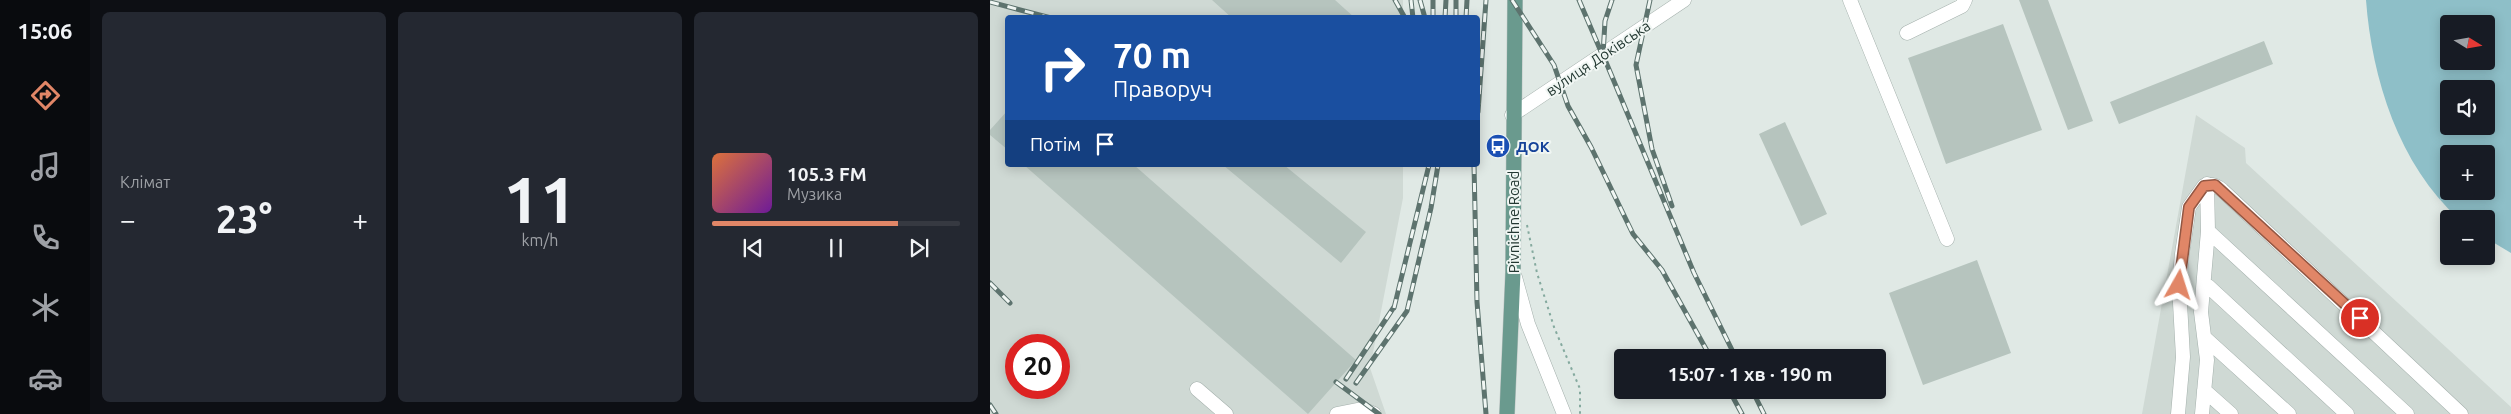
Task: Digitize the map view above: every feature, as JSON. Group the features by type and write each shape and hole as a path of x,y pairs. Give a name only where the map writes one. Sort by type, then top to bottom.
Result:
{"main road":[{"name":"Pivnichne Road","path":"1507,414 1513,272 1512,115 1515,0"}],"street":[{"name":"вулиця Доківська","path":"1512,115 1684,0"},
{"path":"1850,0 1948,239"},
{"path":"1907,34 1962,6 1965,0"},
{"path":"2202,414 2207,360 2201,312 2208,231 2208,184"},
{"path":"2178,414 2183,357 2179,285 2182,254 2189,207 2204,186 2208,184 2215,185 2222,190 2461,414"},
{"path":"2208,231 2407,414"},
{"path":"1513,272 1528,324 1564,414"},
{"path":"2208,286 2347,414"},
{"path":"2205,338 2289,414"},
{"path":"1197,389 1226,414"},
{"path":"2204,390 2231,414"},
{"path":"1337,414 1362,410 1374,414"}],"path":[{"path":"1526,222 1537,273 1554,327 1580,389 1580,414"}],"shaded area":[{"path":"990,0 1403,0 1403,15 1005,15 1005,167 1403,167 1403,198 1370,368 1386,414 990,414"},
{"path":"2196,115 2245,148 2246,163 2511,407 2511,414 2142,414"}],"water":[{"path":"2366,0 2511,0 2511,253 2495,243 2495,210 2450,210 2441,200 2495,200 2495,145 2440,145 2440,199 2420,173 2405,147 2392,119 2382,90 2375,60"}],"building":[{"path":"1212,0 1335,0 1352,15 1229,15"},
{"path":"2019,0 2048,0 2093,121 2068,130"},
{"path":"2003,24 2042,130 1946,164 1908,58"},
{"path":"2264,41 2273,64 2119,124 2110,102"},
{"path":"1005,113 1005,148 990,135 990,130"},
{"path":"1785,122 1827,214 1801,226 1759,134"},
{"path":"1026,167 1136,167 1356,360 1308,414"},
{"path":"1225,167 1286,167 1366,232 1341,263"},
{"path":"1977,260 2011,353 1923,385 1889,293"}],"railway":[{"path":"1395,0 1403,15"},
{"path":"1411,0 1413,15"},
{"path":"1420,0 1424,15"},
{"path":"1433,0 1433,15"},
{"path":"1445,15 1446,0"},
{"path":"1456,0 1456,15"},
{"path":"1466,15 1467,0"},
{"path":"1480,84 1486,0"},
{"path":"1512,0 1554,65 1568,106 1591,147 1633,234 1662,270 1706,349"},
{"path":"1579,0 1602,54"},
{"path":"1612,0 1605,21 1603,55 1694,273 1732,349"},
{"path":"1650,0 1636,65 1652,149 1672,206"},
{"path":"990,2 1040,15"},
{"path":"1394,308 1429,167"},
{"path":"1356,383 1407,311 1431,208 1438,167"},
{"path":"1474,167 1477,302 1486,414"},
{"path":"990,283 1010,303"},
{"path":"1346,379 1394,307"},
{"path":"1336,382 1379,414"},
{"path":"1734,399 1742,414"},
{"path":"1756,399 1764,414"},
{"path":"990,405 996,414"}],"place":[{"name":"ДОК","path":"1498,146"}],"route":[{"path":"2179,285 2189,207 2204,186 2208,184 2215,185 2360,318"}]}
